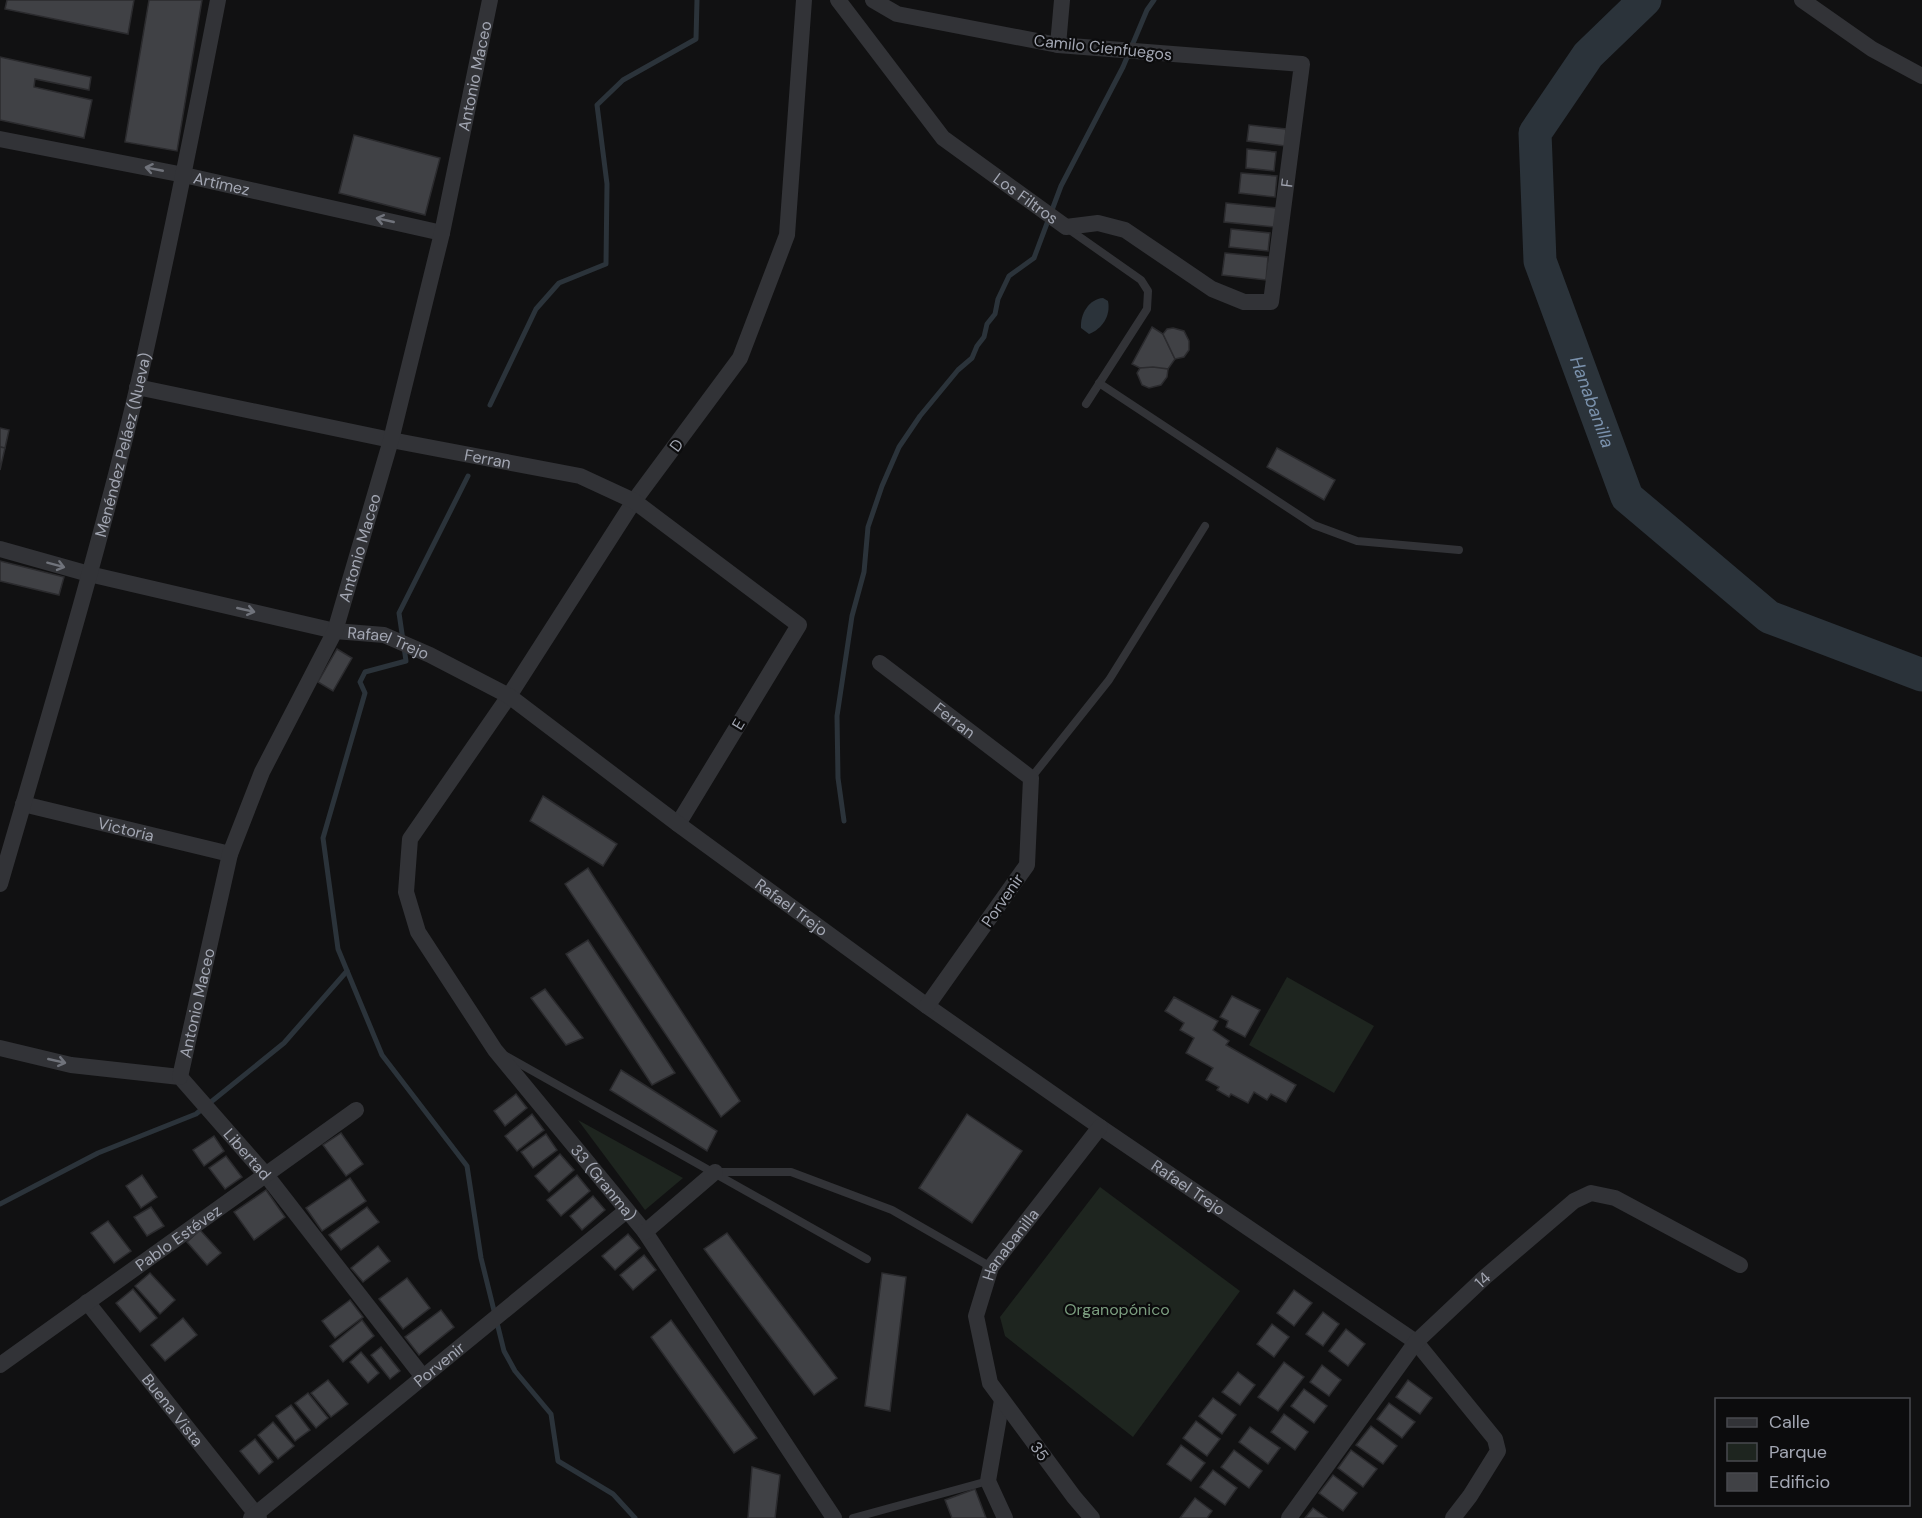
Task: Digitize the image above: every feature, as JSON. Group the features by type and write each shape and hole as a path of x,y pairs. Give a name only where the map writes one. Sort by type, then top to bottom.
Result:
{"street":[{"name":"Menéndez Peláez (Nueva)","path":"0,884 88,574 137,387 184,175 218,0"},
{"name":"Antonio Maceo","path":"180,1077 230,854 262,772 335,631 391,440 442,233 490,0"},
{"name":"D","path":"410,839 509,696 634,501 740,358 787,235 804,0"},
{"name":"Los Filtros","path":"838,0 943,138 1066,227 1098,223 1125,230 1212,289 1244,302 1271,302"},
{"name":"Camilo Cienfuegos","path":"873,0 897,14 1058,45 1302,64"},
{"path":"1058,45 1062,0"},
{"path":"1802,0 1872,49 1922,76"},
{"name":"F","path":"1271,302 1302,64"},
{"name":"Artímez","path":"0,139 184,175 442,233"},
{"name":"Ferran","path":"137,387 391,440 580,476 634,501 799,625"},
{"name":"Rafael Trejo","path":"0,549 88,574 335,631 384,635 430,655 509,696 678,824 927,1006 1416,1342 1495,1439 1498,1451 1470,1496 1453,1518"},
{"name":"E","path":"678,824 799,625"},
{"name":"Ferran","path":"880,663 1031,778"},
{"name":"Porvenir","path":"927,1006 1027,865 1031,778"},
{"name":"Victoria","path":"23,804 230,854"},
{"name":"33 (Granma)","path":"410,839 406,892 418,932 495,1050 645,1232 834,1518"},
{"path":"0,1048 71,1065 180,1077"},
{"name":"Libertad","path":"180,1077 266,1175 423,1377"},
{"name":"Pablo Estévez","path":"0,1365 356,1110"},
{"name":"Hanabanilla","path":"990,1383 976,1316 992,1267 1100,1127"},
{"path":"645,1232 715,1173"},
{"name":"14","path":"1289,1518 1416,1342 1485,1277 1574,1201 1591,1193 1615,1198 1740,1265"},
{"name":"Porvenir","path":"255,1517 626,1211"},
{"name":"Buena Vista","path":"87,1302 255,1517"},
{"name":"35","path":"990,1383 1092,1518"},
{"path":"1002,1400 988,1481 1005,1518"}],"lane":[{"path":"1066,227 1141,280 1148,291 1147,309 1086,404"},
{"path":"1099,383 1314,525 1357,541 1459,550"},
{"path":"1031,778 1109,680 1205,526"},
{"path":"495,1050 867,1259"},
{"path":"715,1173 791,1172 892,1210 992,1267"},
{"path":"853,1518 988,1481"}],"green space":[{"path":"1287,977 1374,1026 1334,1093 1249,1045"},
{"path":"578,1120 683,1178 645,1210"},
{"name":"Organopónico","path":"1100,1187 1240,1291 1133,1437 1005,1336 1000,1317"}],"shaded area":[{"path":"1103,298 1108,301 1107,317 1102,325 1089,334 1081,328 1084,313 1090,304"}],"building":[{"path":"7,0 134,0 128,34 5,9"},
{"path":"149,0 202,0 177,151 125,142"},
{"path":"0,57 91,77 89,90 35,79 34,87 92,100 84,138 0,120"},
{"path":"1249,125 1286,129 1285,146 1247,141"},
{"path":"354,135 440,158 425,215 339,193"},
{"path":"1247,149 1276,152 1274,171 1246,168"},
{"path":"1241,173 1277,176 1275,197 1239,193"},
{"path":"1226,203 1277,208 1274,227 1224,222"},
{"path":"1231,229 1270,233 1268,251 1229,247"},
{"path":"1225,253 1268,257 1266,280 1222,275"},
{"path":"1152,327 1163,334 1175,359 1168,369 1140,368 1132,364"},
{"path":"1167,329 1184,331 1189,341 1189,350 1184,357 1175,359 1163,334"},
{"path":"1140,368 1168,369 1167,377 1161,385 1149,388 1142,385 1137,373"},
{"path":"0,428 9,430 5,448 0,447"},
{"path":"0,447 5,448 0,470"},
{"path":"1277,448 1335,480 1324,500 1267,467"},
{"path":"0,561 64,577 59,595 0,581"},
{"path":"337,649 352,658 333,691 318,682"},
{"path":"543,796 617,844 603,866 530,821"},
{"path":"588,868 740,1101 721,1117 565,884"},
{"path":"588,940 675,1073 652,1085 566,954"},
{"path":"545,989 583,1038 566,1045 531,998"},
{"path":"1232,996 1260,1010 1245,1037 1226,1027 1228,1021 1220,1017"},
{"path":"1174,997 1218,1021 1213,1030 1229,1041 1226,1045 1296,1085 1286,1102 1271,1094 1267,1100 1254,1092 1248,1103 1231,1094 1229,1097 1217,1090 1219,1087 1206,1080 1213,1068 1186,1053 1194,1038 1180,1030 1184,1023 1165,1011"},
{"path":"621,1070 717,1131 707,1151 610,1090"},
{"path":"516,1094 527,1108 505,1126 494,1111"},
{"path":"532,1114 544,1130 517,1151 505,1136"},
{"path":"967,1114 1022,1151 972,1223 919,1188"},
{"path":"341,1133 363,1164 346,1176 323,1145"},
{"path":"546,1134 557,1150 533,1168 521,1152"},
{"path":"214,1136 224,1151 204,1166 193,1150"},
{"path":"560,1154 574,1170 549,1192 535,1176"},
{"path":"226,1156 242,1177 225,1189 209,1168"},
{"path":"142,1175 157,1197 141,1208 126,1186"},
{"path":"577,1175 590,1191 561,1216 547,1200"},
{"path":"350,1178 366,1201 322,1231 306,1208"},
{"path":"266,1190 285,1217 254,1240 234,1212"},
{"path":"593,1196 605,1210 582,1230 570,1216"},
{"path":"151,1207 164,1226 147,1236 134,1217"},
{"path":"367,1207 379,1222 341,1250 329,1235"},
{"path":"108,1221 131,1251 114,1263 91,1233"},
{"path":"200,1230 221,1253 207,1265 187,1242"},
{"path":"727,1233 837,1378 814,1395 704,1249"},
{"path":"628,1234 640,1248 615,1270 602,1256"},
{"path":"378,1246 390,1261 363,1282 351,1268"},
{"path":"644,1255 656,1270 633,1290 620,1275"},
{"path":"150,1273 175,1300 160,1314 135,1286"},
{"path":"882,1273 906,1277 890,1411 865,1406"},
{"path":"407,1278 430,1308 403,1329 379,1299"},
{"path":"133,1289 157,1318 140,1332 116,1303"},
{"path":"1294,1290 1312,1303 1294,1326 1277,1313"},
{"path":"350,1300 363,1317 335,1338 322,1321"},
{"path":"441,1310 454,1327 419,1355 405,1337"},
{"path":"1323,1312 1339,1324 1323,1346 1306,1334"},
{"path":"183,1318 197,1335 165,1361 151,1345"},
{"path":"362,1320 374,1336 343,1362 330,1346"},
{"path":"671,1320 757,1438 734,1453 651,1337"},
{"path":"1272,1324 1289,1337 1274,1357 1257,1344"},
{"path":"1346,1329 1365,1344 1348,1366 1329,1351"},
{"path":"381,1347 400,1371 390,1379 371,1355"},
{"path":"361,1352 379,1373 368,1383 350,1362"},
{"path":"1284,1362 1304,1377 1278,1411 1258,1397"},
{"path":"1322,1365 1341,1380 1329,1396 1310,1382"},
{"path":"1238,1372 1255,1385 1240,1405 1222,1392"},
{"path":"328,1380 348,1404 331,1417 311,1393"},
{"path":"1408,1380 1432,1398 1420,1414 1396,1397"},
{"path":"1304,1389 1327,1406 1314,1423 1291,1406"},
{"path":"308,1393 328,1418 316,1428 295,1403"},
{"path":"1213,1398 1236,1415 1222,1434 1199,1416"},
{"path":"1389,1403 1415,1422 1402,1438 1377,1419"},
{"path":"291,1405 310,1430 295,1441 276,1416"},
{"path":"1284,1414 1308,1432 1295,1450 1271,1432"},
{"path":"1196,1421 1220,1439 1207,1456 1183,1438"},
{"path":"273,1422 294,1446 278,1459 258,1435"},
{"path":"1371,1426 1397,1446 1383,1464 1356,1445"},
{"path":"1250,1427 1280,1448 1268,1464 1239,1442"},
{"path":"255,1439 273,1462 259,1474 240,1451"},
{"path":"1181,1445 1205,1463 1191,1481 1167,1464"},
{"path":"1234,1450 1262,1471 1249,1488 1221,1467"},
{"path":"1351,1450 1377,1469 1363,1487 1338,1468"},
{"path":"752,1467 780,1475 775,1518 748,1518"},
{"path":"1213,1470 1237,1488 1225,1505 1200,1487"},
{"path":"1333,1475 1357,1493 1343,1511 1319,1493"},
{"path":"975,1489 986,1518 952,1518 945,1500"},
{"path":"1195,1498 1212,1511 1207,1518 1180,1518"},
{"path":"1313,1508 1327,1518 1305,1518"}],"waterway":[{"path":"490,405 536,309 559,283 606,264 607,184 597,105 623,80 696,39 697,0"},
{"path":"844,821 838,778 837,716 852,616 864,572 868,527 882,486 899,447 920,416 958,370 972,358 984,337 987,324 995,314 998,299 1009,276 1034,258 1061,186 1123,67 1147,10 1154,0"},
{"name":"Hanabanilla","path":"1645,0 1588,55 1535,133 1540,261 1627,497 1769,617 1922,675"},
{"path":"468,476 399,613 406,661 365,672 360,682 365,693 323,838 338,949 382,1055 467,1166 481,1258 504,1351 515,1371 551,1414 558,1461 613,1494 635,1518"},
{"path":"0,1204 98,1153 196,1114 284,1043 347,971"}]}
